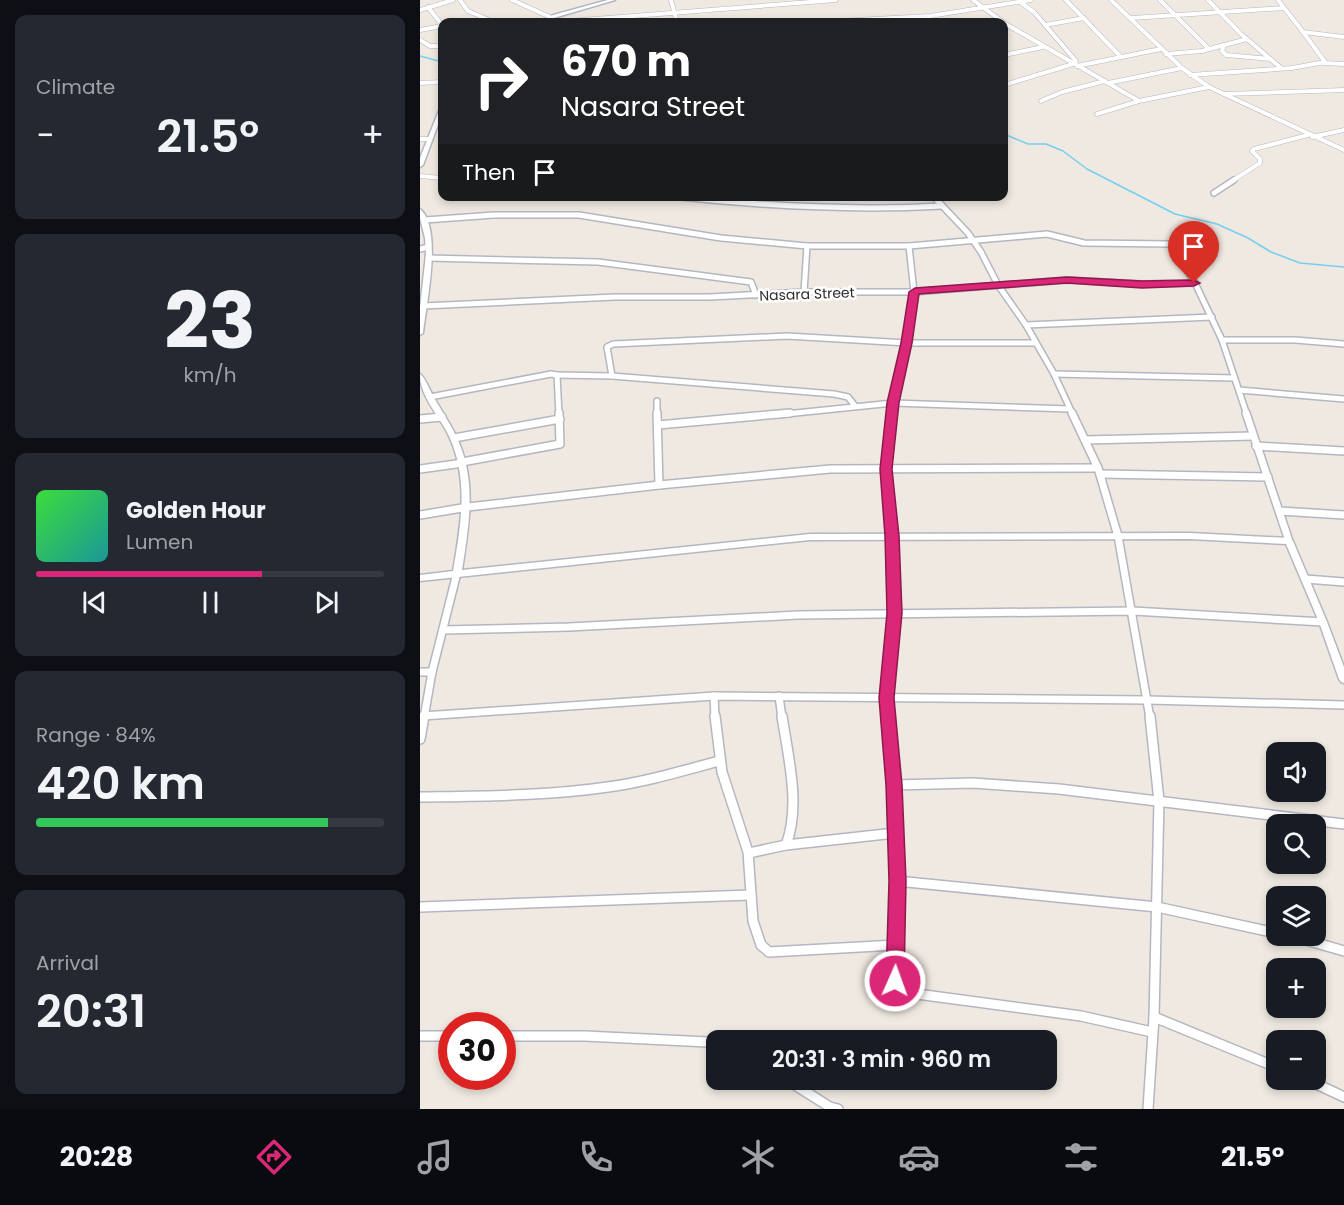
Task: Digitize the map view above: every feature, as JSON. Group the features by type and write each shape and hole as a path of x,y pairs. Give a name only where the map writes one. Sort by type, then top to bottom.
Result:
{"street":[{"path":"420,10 453,0"},
{"path":"460,0 468,11 485,18"},
{"path":"512,0 550,17 613,0"},
{"path":"671,0 676,18"},
{"path":"609,18 836,0"},
{"path":"973,0 996,18"},
{"path":"893,18 984,9 1031,0"},
{"path":"1066,0 1120,56"},
{"path":"1111,0 1190,75 1223,94 1344,150"},
{"path":"1160,0 1209,49"},
{"path":"1208,0 1218,12 1281,69"},
{"path":"1278,0 1323,57 1325,62 1322,63"},
{"path":"1020,2 1034,12 1076,61 1075,65"},
{"path":"428,8 438,20"},
{"path":"1132,18 1284,8"},
{"path":"1045,25 1084,18"},
{"path":"420,30 438,26"},
{"path":"1008,26 1139,101"},
{"path":"1303,32 1344,37"},
{"path":"1166,54 1209,49 1247,39"},
{"path":"420,40 430,46 438,46"},
{"path":"1224,45 1222,51 1226,55 1271,59"},
{"path":"1008,55 1043,47"},
{"path":"1008,84 1075,65 1161,49"},
{"path":"1190,75 1221,70 1281,69 1322,63 1344,64"},
{"path":"1041,101 1062,92 1182,68"},
{"path":"420,83 438,82"},
{"path":"1097,114 1139,101 1209,87"},
{"path":"1223,94 1256,91 1314,93 1344,90"},
{"path":"420,165 438,119"},
{"path":"1214,193 1260,163 1260,159 1252,151 1254,149 1344,130"},
{"path":"420,139 430,139"},
{"path":"420,176 438,178"},
{"path":"721,201 856,210 942,206"},
{"path":"938,201 974,242 1054,374 1099,471 1118,536 1148,700 1159,801 1154,1017 1148,1109"},
{"path":"420,212 425,220 429,272 421,306 420,333"},
{"path":"425,220 525,214 579,215 721,238 807,246 909,246 1047,234 1084,243 1170,244 1194,283 1222,340 1252,436 1289,541 1340,659 1344,679"},
{"path":"804,292 807,246"},
{"path":"909,246 915,292 907,343 893,403 886,469 892,536 894,613 886,698 896,832 895,981 905,991 1081,1016 1152,1032"},
{"path":"420,249 428,247"},
{"path":"428,258 544,259 627,266 751,282 756,295"},
{"name":"Nasara Street","path":"421,306 615,297 804,292 915,292 1067,280 1142,284 1194,283"},
{"path":"1026,325 1212,317"},
{"path":"612,376 607,347 613,344 787,336 907,343 1036,343"},
{"path":"1222,340 1295,340 1344,344"},
{"path":"430,397 552,374 612,376 842,395 855,406"},
{"path":"1054,374 1234,378"},
{"path":"420,469 559,445 557,375"},
{"path":"420,376 454,438 467,480 468,507 458,573 432,672 420,739"},
{"path":"1239,390 1344,399"},
{"path":"657,401 659,485"},
{"path":"658,425 721,421 893,403 1070,409"},
{"path":"420,419 442,417"},
{"path":"454,438 560,419"},
{"path":"1085,440 1252,436"},
{"path":"1256,446 1344,452"},
{"path":"420,515 468,507 659,485 830,469 1099,471 1268,477"},
{"path":"1280,511 1344,515"},
{"path":"420,578 767,540 892,536 1118,536 1289,541"},
{"path":"1306,579 1344,582"},
{"path":"443,630 894,613 1132,611 1323,622"},
{"path":"420,672 432,672"},
{"path":"423,716 714,696 1148,700 1344,705"},
{"path":"714,696 719,761 749,853 750,894 757,939 762,948 769,952 896,945"},
{"path":"779,696 793,809 790,838 786,845"},
{"path":"420,797 505,795 594,789 661,776 719,761"},
{"path":"894,785 973,783 1059,789 1344,824"},
{"path":"749,853 786,845 896,832"},
{"path":"897,881 1157,907 1266,931"},
{"path":"420,907 750,894"},
{"path":"1326,946 1344,951"},
{"path":"1154,1017 1266,1062"},
{"path":"516,1036 585,1035 706,1042"},
{"path":"420,1036 438,1036"},
{"path":"1326,1088 1344,1097"},
{"path":"803,1090 830,1107 838,1109"}],"waterway":[{"path":"420,56 438,61"},
{"path":"1008,136 1028,144 1046,144 1063,151 1087,169 1175,214 1217,224 1248,238 1271,252 1300,263 1344,267"}],"route":[{"path":"895,981 897,881 894,785 886,698 894,613 892,536 886,469 893,403 907,343 915,292 1067,280 1142,284 1194,283"}]}
